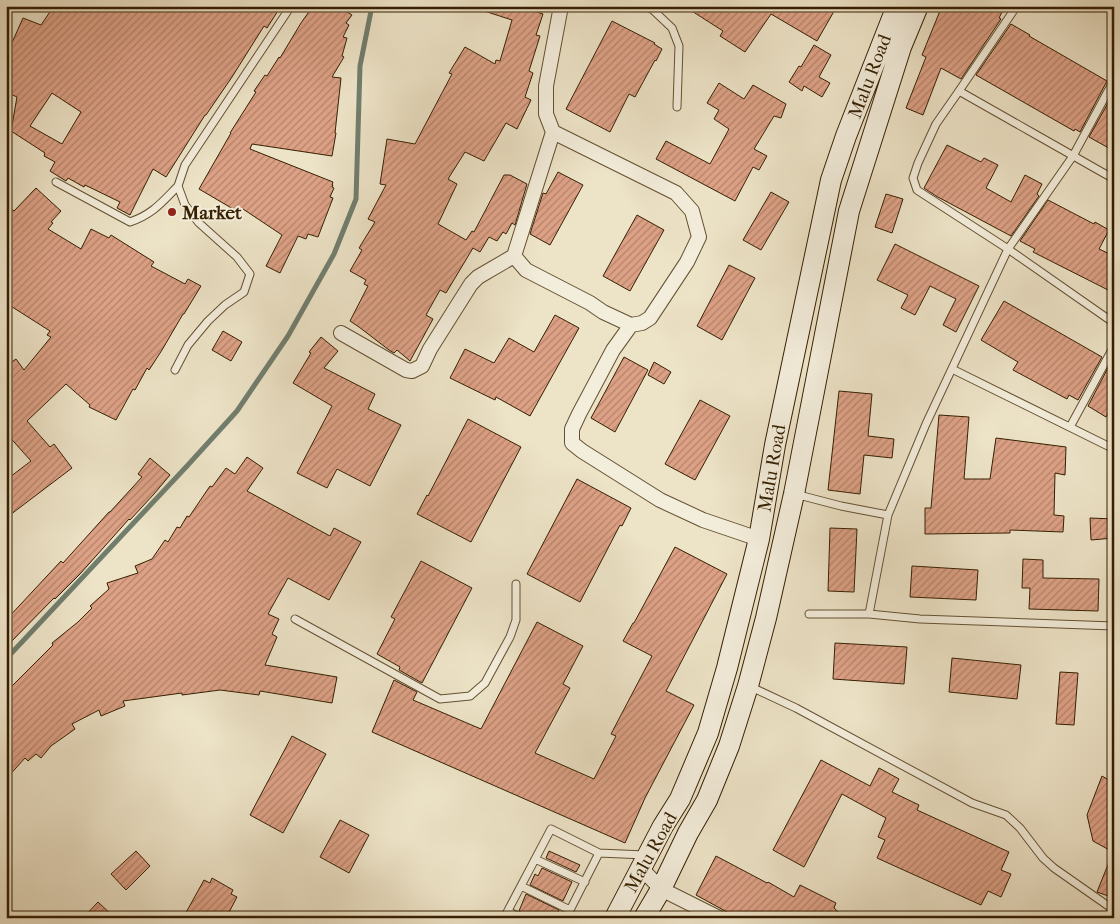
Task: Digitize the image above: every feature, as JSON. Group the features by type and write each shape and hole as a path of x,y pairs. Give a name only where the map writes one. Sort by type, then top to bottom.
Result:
{"main road":[{"name":"Malu Road","path":"615,918 680,799 708,732 727,668 759,539 775,445 831,180 846,136 897,6"},
{"name":"Malu Road","path":"644,918 707,800 729,746 748,686 766,618 794,494 849,212 901,48 918,6"},
{"path":"775,445 803,448"}],"street":[{"path":"341,333 406,370 412,371 422,366 430,349 471,284 478,277 514,256 553,132 546,114 546,86 561,6"},
{"path":"514,256 526,270 590,303 603,312 631,324 642,323 650,318 687,262 699,237 692,211 676,193 553,132"},
{"path":"631,324 612,350 578,414 572,429 572,443 660,500 703,520 759,539"},
{"path":"644,862 661,888 719,918"}],"lane":[{"path":"56,182 130,222 154,210 178,186 185,165 291,6"},
{"path":"644,6 653,10 672,28 679,46 677,107"},
{"path":"1016,7 936,124 913,178 917,190 1008,249 1114,323"},
{"path":"869,614 888,515 926,424 1008,249 1073,156 1114,80"},
{"path":"959,91 1022,125 1114,179"},
{"path":"175,370 188,345 208,321 225,305 244,292 250,274 237,257 199,223 185,205 178,186"},
{"path":"1070,428 1114,346"},
{"path":"952,369 1114,449"},
{"path":"794,494 888,515"},
{"path":"295,619 440,699 470,696 485,683 510,637 516,620 516,584"},
{"path":"809,614 869,614 920,619 1114,626"},
{"path":"748,686 796,708 972,803 1006,814 1020,828 1043,858 1054,868 1114,910"},
{"path":"521,918 506,914 551,829 599,853 644,862"},
{"path":"566,918 599,853"},
{"path":"535,859 585,882"},
{"path":"521,886 570,910"}],"building":[{"path":"54,6 196,6 206,12 210,6 231,6 239,11 242,6 281,6 267,28 264,26 166,177 153,169 130,215 117,208 120,202 68,178 66,181 50,171 55,162 44,156 45,153 11,131 17,97 6,92 6,56 23,18 41,25","holes":["52,93 81,112 62,144 30,126"]},
{"path":"313,6 338,6 352,15 346,23 349,25 343,37 347,38 342,56 344,57 332,77 341,78 332,156 252,144 250,149 333,182 332,187 334,188 330,197 333,198 318,237 308,234 306,239 298,236 280,273 266,266 282,235 243,209 240,213 199,189 230,133 256,92 254,91 280,58"},
{"path":"478,6 519,6 543,14 536,35 540,36 529,71 533,73 525,97 531,100 517,129 506,123 484,161 465,152 448,179 457,184 438,224 466,240 472,231 474,232 504,175 510,175 527,184 515,225 512,223 506,234 503,232 497,241 489,237 480,252 473,248 446,293 440,290 426,315 433,319 410,361 397,350 394,353 389,350 350,321 368,286 364,284 366,280 350,271 362,250 359,248 375,222 368,219 386,185 380,184 387,139 415,144 452,74 449,73 465,47 495,64 496,60 500,61 512,20 478,9"},
{"path":"684,6 837,6 817,41 771,14 745,52 720,36 723,31"},
{"path":"942,6 1005,6 999,18 1001,19 961,79 941,68 923,115 906,108 926,57 922,55"},
{"path":"612,21 655,43 662,49 635,97 629,94 610,132 566,109"},
{"path":"1011,24 1107,81 1080,132 1075,129 1074,131 976,75"},
{"path":"814,45 831,55 819,77 830,83 822,97 804,86 802,91 789,82 799,66 801,67"},
{"path":"719,83 744,99 753,85 786,104 781,118 774,116 754,149 767,156 759,170 753,167 735,201 656,159 666,141 710,164 729,129 714,119 719,110 707,103"},
{"path":"1114,92 1114,151 1089,137"},
{"path":"947,145 981,162 984,158 998,165 986,188 1011,202 1025,175 1042,184 1037,194 1039,196 1011,236 924,188"},
{"path":"558,172 583,185 550,245 530,234 543,193 546,194"},
{"path":"36,188 61,211 51,222 53,223 48,229 81,249 91,229 109,238 111,235 154,262 151,266 185,284 188,279 201,286 149,370 147,368 135,390 133,389 116,420 89,407 90,405 66,384 27,421 50,447 54,444 72,468 6,518 6,480 31,461 6,433 6,366 16,359 24,370 51,337 47,335 50,331 6,303 6,205 14,211"},
{"path":"771,192 789,202 761,250 743,240"},
{"path":"886,194 903,199 892,233 875,227"},
{"path":"1048,200 1109,230 1099,249 1114,256 1114,293 1033,252 1035,249 1020,241"},
{"path":"637,215 664,230 630,291 603,276"},
{"path":"895,244 979,286 956,332 943,325 956,299 930,286 915,315 901,308 908,295 877,280"},
{"path":"729,265 755,278 722,340 697,326"},
{"path":"1004,301 1102,357 1078,400 1069,395 1067,399 1013,370 1018,362 981,340"},
{"path":"555,315 579,328 530,416 496,397 495,400 450,378 465,349 494,363 509,338 534,352"},
{"path":"223,331 242,342 231,361 212,350"},
{"path":"321,337 338,351 324,368 375,394 368,409 401,425 370,486 337,469 327,488 297,473 332,406 293,383 311,353 309,352"},
{"path":"624,357 648,370 615,432 591,418"},
{"path":"654,362 671,372 664,384 648,375"},
{"path":"1111,362 1114,363 1114,403 1106,417 1088,406"},
{"path":"839,391 872,394 868,436 894,439 892,458 864,455 860,494 828,490"},
{"path":"700,400 730,416 695,480 665,464"},
{"path":"939,415 969,417 964,479 990,479 996,438 1066,447 1065,475 1055,473 1054,515 1064,516 1063,532 1010,530 1010,533 925,534 925,508 931,508"},
{"path":"468,419 521,447 471,542 417,514"},
{"path":"247,457 263,468 247,491 330,536 334,528 361,542 329,600 288,578 268,614 279,619 272,634 277,637 265,665 337,677 332,703 260,691 259,695 220,690 123,701 125,706 101,716 99,710 72,724 75,729 51,746 41,758 36,754 28,761 25,758 6,779 6,692 53,645 52,643 92,608 90,606 109,589 107,583 138,573 135,566 152,559 165,540 168,542 177,527 180,528 210,486 212,487 226,468 235,474"},
{"path":"150,458 170,475 80,574 6,647 6,620 61,561 63,563 142,477 138,474"},
{"path":"577,479 631,508 622,526 620,525 580,602 527,574"},
{"path":"1090,518 1114,519 1114,538 1091,540"},
{"path":"830,528 857,529 854,592 828,591"},
{"path":"675,547 727,574 666,691 694,705 645,798 625,843 372,732 394,680 417,692 413,700 481,729 537,622 583,646 563,684 570,688 535,753 594,779 616,736 611,734 652,656 623,641"},
{"path":"1023,559 1043,560 1043,578 1099,579 1098,611 1029,609 1030,588 1022,588"},
{"path":"421,561 472,588 422,683 399,670 400,667 377,654 395,619 391,617"},
{"path":"912,566 978,570 976,600 910,597"},
{"path":"835,643 907,647 904,684 833,679"},
{"path":"952,658 1021,665 1017,699 949,692"},
{"path":"1060,672 1078,673 1074,725 1056,724"},
{"path":"292,736 326,754 283,833 250,815"},
{"path":"821,760 870,786 879,768 899,779 892,792 919,805 917,810 1009,852 1001,870 1011,874 1001,897 988,891 981,905 877,858 885,840 878,837 886,818 842,794 804,867 773,850"},
{"path":"1102,776 1114,783 1114,898 1097,892 1113,852 1093,841 1087,815"},
{"path":"340,820 369,835 349,873 320,857"},
{"path":"136,851 150,866 126,890 111,874"},
{"path":"549,851 580,865 576,872 546,858"},
{"path":"716,856 794,897 800,885 836,903 834,908 845,918 766,918 756,912 753,918 738,918 696,895"},
{"path":"542,868 572,882 563,901 530,885 535,874 538,876"},
{"path":"212,878 233,890 231,894 237,897 226,918 183,918 204,880 210,883"},
{"path":"526,894 559,910 555,918 526,918 519,911"},
{"path":"98,902 115,918 83,918"}],"waterway":[{"path":"6,659 237,411 288,336 334,254 356,199 360,66 372,6"}],"place":[{"name":"Market","path":"172,212"}]}
